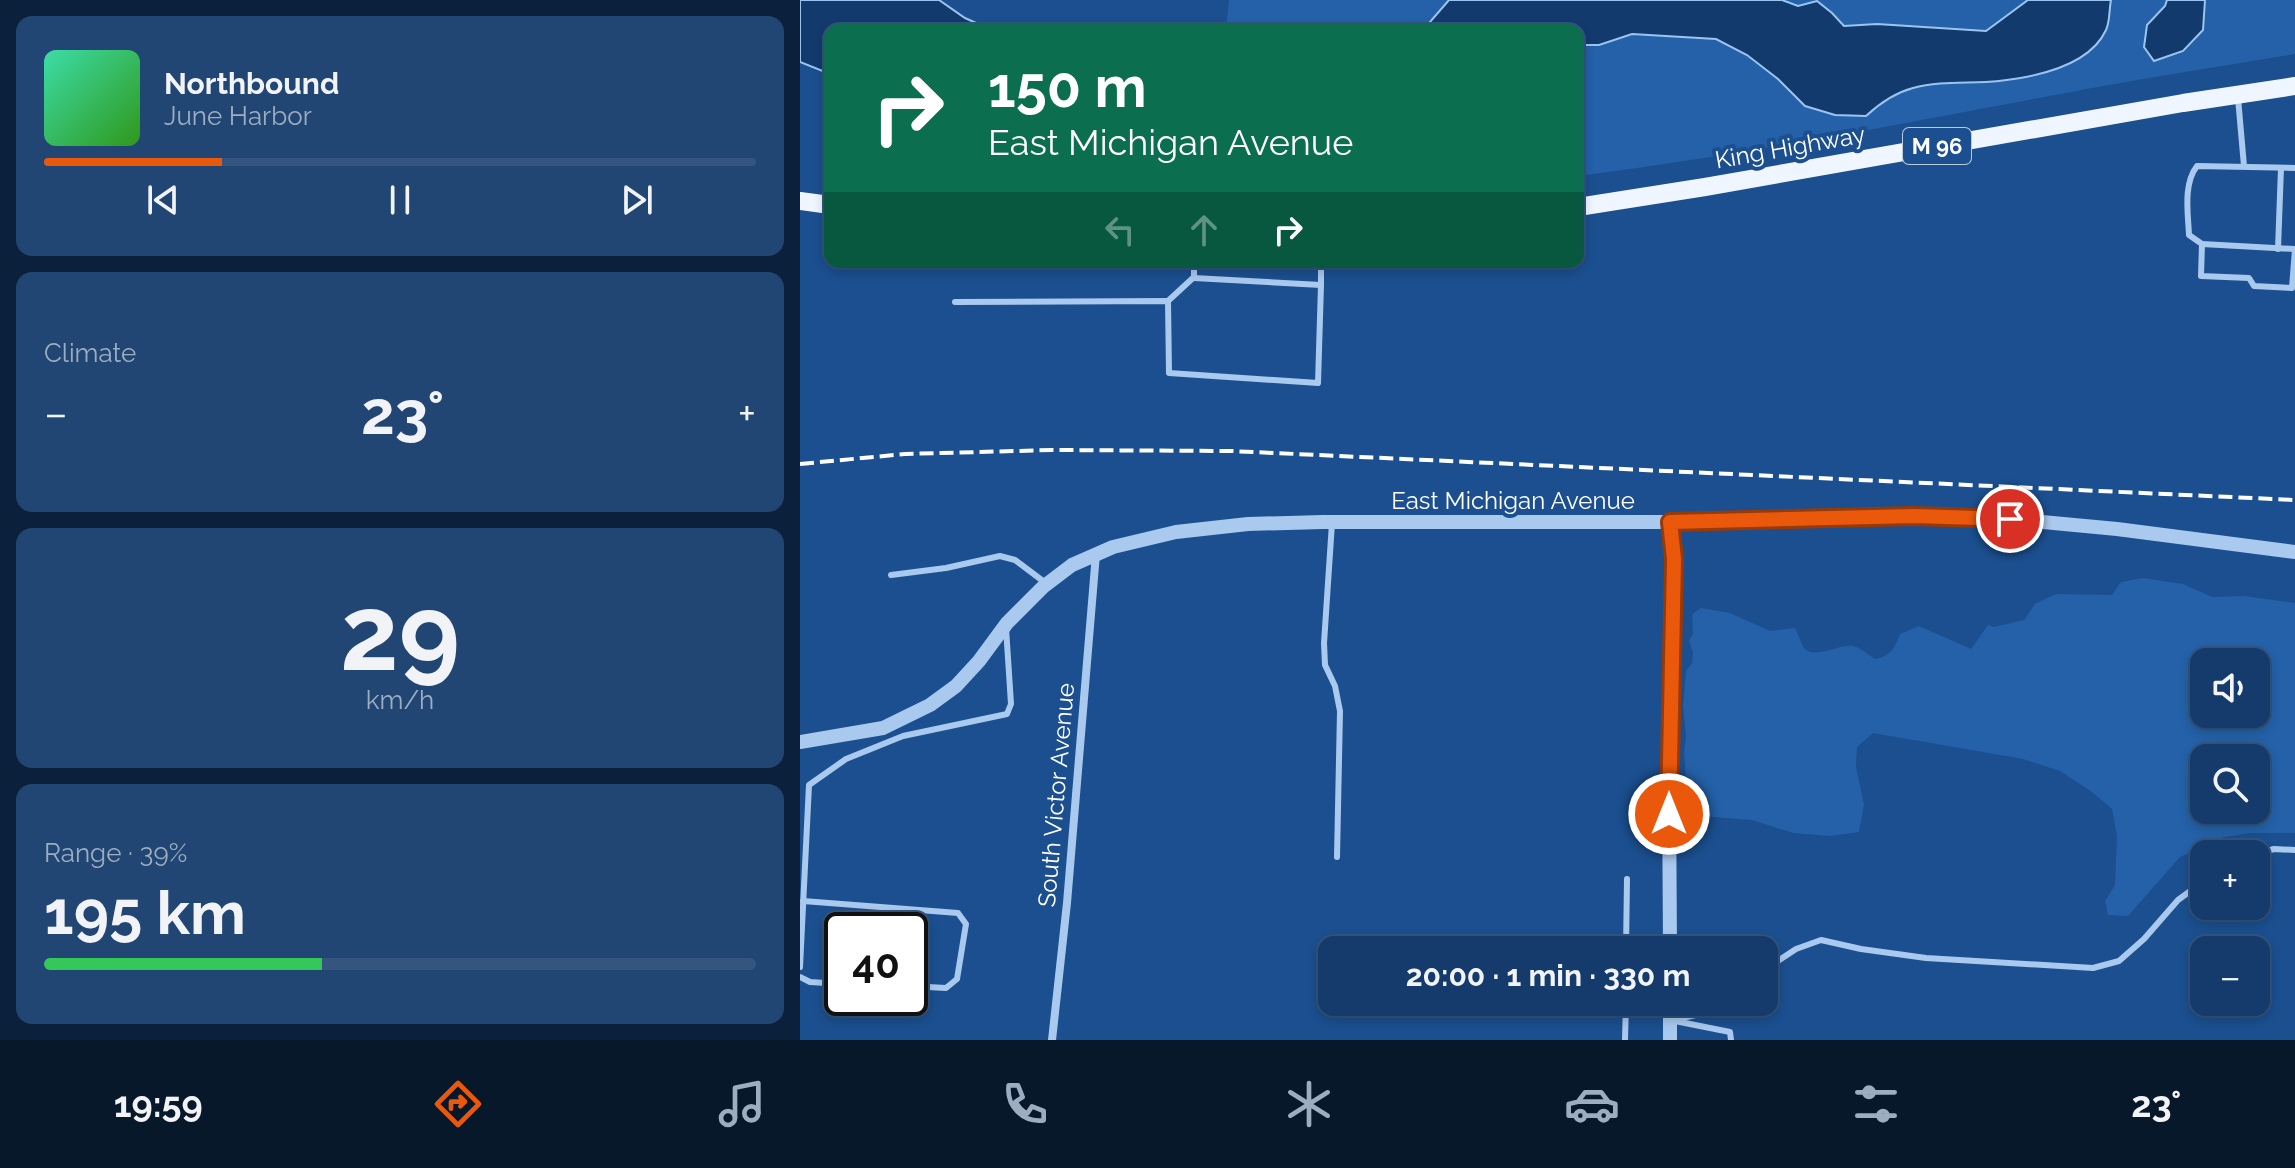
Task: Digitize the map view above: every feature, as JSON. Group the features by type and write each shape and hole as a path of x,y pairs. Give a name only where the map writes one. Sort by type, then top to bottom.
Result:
{"main road":[{"name":"King Highway","path":"1584,206 2295,86"},
{"path":"800,201 824,204"}],"street":[{"name":"East Michigan Avenue","path":"800,742 883,728 930,705 956,686 1006,624 1047,584 1072,565 1096,553 1176,532 1248,524 1332,522 1670,522 1914,516 2117,529 2295,552"},
{"path":"1670,522 1674,559 1669,787 1670,936"},
{"name":"South Victor Avenue","path":"1052,1040 1067,903 1096,553"},
{"path":"1670,1016 1670,1040"}],"lane":[{"path":"2238,95 2244,166"},
{"path":"2202,244 2201,276 2249,278 2254,286 2292,288 2294,249 2202,244 2189,235 2187,199 2191,173 2197,166 2295,168"},
{"path":"2278,249 2281,168"},
{"path":"1194,268 1194,277"},
{"path":"1168,301 1169,373 1318,383 1321,268"},
{"path":"955,302 1168,301 1194,277 1321,285"},
{"path":"1332,522 1324,643 1325,665 1335,686 1340,711 1337,857"},
{"path":"891,575 946,568 1000,556 1015,560 1047,584"},
{"path":"800,967 809,785 846,759 903,736 1007,714 1011,704 1006,624"},
{"path":"2270,850 2295,850"},
{"path":"1626,936 1627,879"},
{"path":"1778,961 1796,949 1821,940 1926,958 2093,968 2119,961 2190,891"},
{"path":"803,901 958,913 966,924 957,979 946,988 928,987"},
{"path":"800,977 810,982 824,983"},
{"path":"1625,1040 1626,1016"},
{"path":"1670,1020 1689,1016"},
{"path":"1670,1020 1730,1032 1731,1040"}],"shaded area":[{"path":"800,0 939,0 978,24 824,24 824,72 800,62"},
{"path":"1229,0 1449,0 1428,24 1227,24"},
{"path":"1449,0 1782,0 1798,6 1817,1 1844,26 1877,24 1986,31 2028,0 2111,0 2106,30 2098,43 2060,68 2013,79 1913,88 1888,99 1866,116 1835,115 1805,106 1778,79 1747,55 1716,39 1632,34 1599,45 1584,45 1584,24 1428,24"},
{"path":"1782,0 2028,0 1986,31 1877,24 1844,26 1832,13"},
{"path":"2111,0 2167,0 2147,25 2203,30 2205,0 2295,0 2295,54 1771,147 1584,175 1584,45 1599,45 1632,34 1716,39 1747,55 1778,79 1805,106 1866,116 1888,99 1913,88 2013,79 2060,68 2098,43 2109,20"},
{"path":"2167,0 2205,0 2203,30 2183,51 2154,61 2144,47 2147,25"},
{"path":"2143,578 2183,584 2212,597 2244,596 2295,603 2295,833 2250,833 2217,840 2190,840 2190,852 2180,857 2128,916 2108,915 2105,901 2115,885 2117,836 2112,809 2092,792 2060,771 2023,759 1873,733 1857,747 1856,767 1864,805 1859,832 1830,836 1793,833 1752,820 1700,816 1701,801 1686,779 1683,706 1686,671 1692,663 1693,653 1689,640 1693,634 1692,614 1701,608 1730,613 1770,631 1795,628 1803,646 1812,652 1853,646 1876,659 1891,651 1900,634 1919,626 1971,649 1988,625 1994,627 2024,620 2035,604 2056,594 2112,595 2121,582"}],"railway":[{"path":"800,464 905,454 1052,450 1231,451 2295,500"}],"route":[{"path":"1669,814 1674,559 1670,522 1914,516 2010,519"}]}
